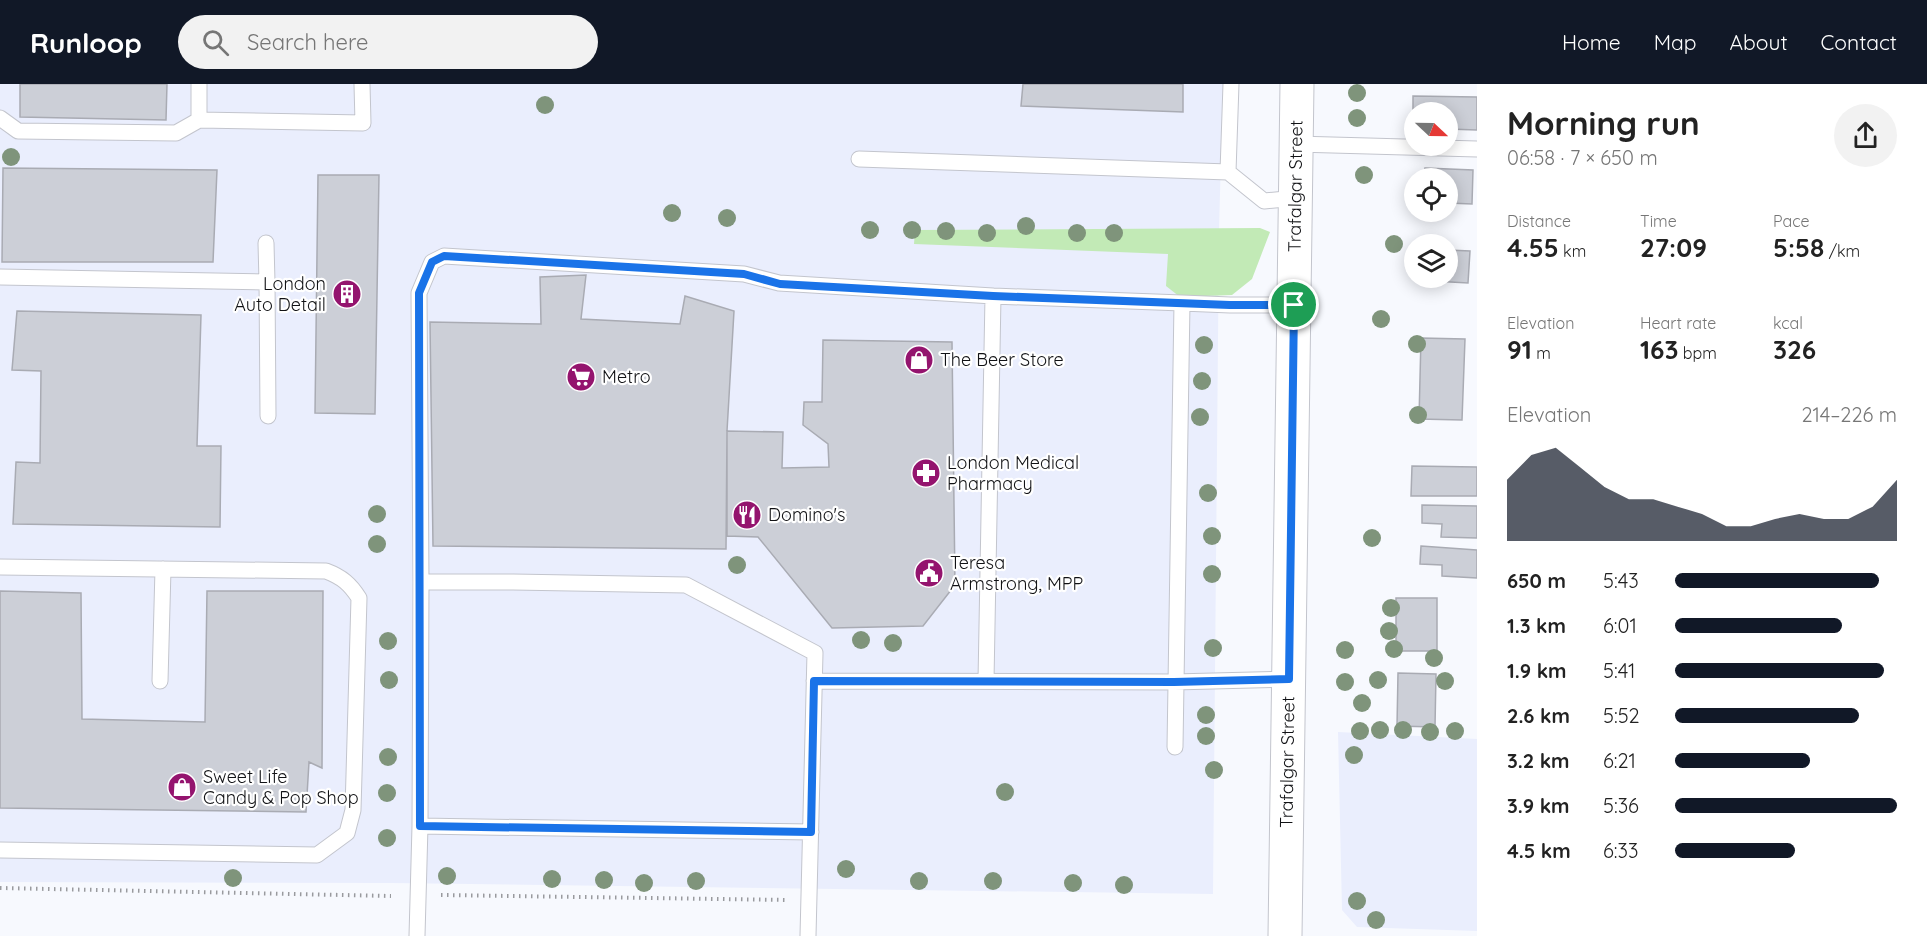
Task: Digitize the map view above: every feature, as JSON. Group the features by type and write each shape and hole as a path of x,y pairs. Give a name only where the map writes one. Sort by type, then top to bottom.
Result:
{"main road":[{"name":"Trafalgar Street","path":"1285,936 1297,84"}],"lane":[{"path":"199,84 199,120"},
{"path":"0,118 18,131 176,133 199,120 363,123 362,84"},
{"path":"1228,172 1232,84"},
{"path":"1296,144 1477,149"},
{"path":"859,159 1228,172 1264,201 1296,198"},
{"path":"267,243 268,416"},
{"path":"417,936 421,582 419,293 432,262 444,256 744,274 780,284 993,296 1230,305 1294,305"},
{"path":"0,277 267,282"},
{"path":"986,681 993,296"},
{"path":"1175,747 1174,682 1182,303"},
{"path":"0,567 326,572 338,575 351,585 359,598 353,810 347,833 317,855 0,850"},
{"path":"160,681 163,569"},
{"path":"421,582 686,585 815,653 808,936"},
{"path":"814,681 1174,682 1289,679"},
{"path":"420,826 811,832"}],"path":[{"path":"0,888 391,896"},
{"path":"441,895 790,900"}],"shaded area":[{"path":"0,84 1223,84 1219,230 1213,894 391,883 0,882"},
{"path":"1338,732 1477,739 1477,931 1357,927 1342,910"}],"green space":[{"path":"1260,228 1270,232 1252,279 1232,295 1180,297 1166,286 1168,254 914,244 915,230"}],"building":[{"path":"20,84 167,84 166,120 20,117"},
{"path":"1023,84 1183,84 1183,112 1021,106"},
{"path":"1413,96 1477,97 1477,130 1458,129 1458,102 1413,102"},
{"path":"3,168 217,170 213,262 2,262"},
{"path":"1458,169 1473,170 1472,204 1458,203"},
{"name":"London Auto Detail","path":"318,175 379,175 375,414 315,413"},
{"path":"1458,250 1470,251 1468,283 1458,282"},
{"name":"Metro","path":"586,275 581,319 680,324 685,296 734,311 727,431 726,549 433,546 430,322 541,324 540,277"},
{"path":"17,311 201,315 197,446 221,446 220,527 13,524 16,462 40,463 41,371 12,370"},
{"path":"1421,338 1465,339 1462,420 1419,419"},
{"path":"823,340 952,342 955,585 923,626 832,628 758,537 727,536 727,431 783,432 782,468 829,467 828,444 803,425 804,402 822,402"},
{"path":"1412,466 1477,467 1477,496 1411,496"},
{"path":"1422,505 1477,506 1477,538 1441,537 1442,524 1422,523"},
{"path":"1421,546 1477,550 1477,578 1442,576 1442,565 1420,564"},
{"path":"0,591 81,593 82,719 205,722 207,591 323,591 322,768 309,762 306,812 0,808"},
{"path":"1396,598 1437,598 1437,651 1401,651 1401,645 1396,645"},
{"path":"1398,673 1436,674 1435,727 1397,726"}],"place":[{"name":"London Auto Detail","path":"347,294"},
{"name":"The Beer Store","path":"919,360"},
{"name":"Metro","path":"581,377"},
{"name":"London Medical Pharmacy","path":"926,473"},
{"name":"Domino's","path":"747,515"},
{"name":"Teresa Armstrong, MPP","path":"929,573"},
{"name":"Sweet Life Candy & Pop Shop","path":"182,787"}],"route":[{"path":"444,256 744,274 780,284 993,296 1230,305 1294,305 1289,679 1174,682 814,681 811,832 420,826 419,293 432,262 444,256"}]}
